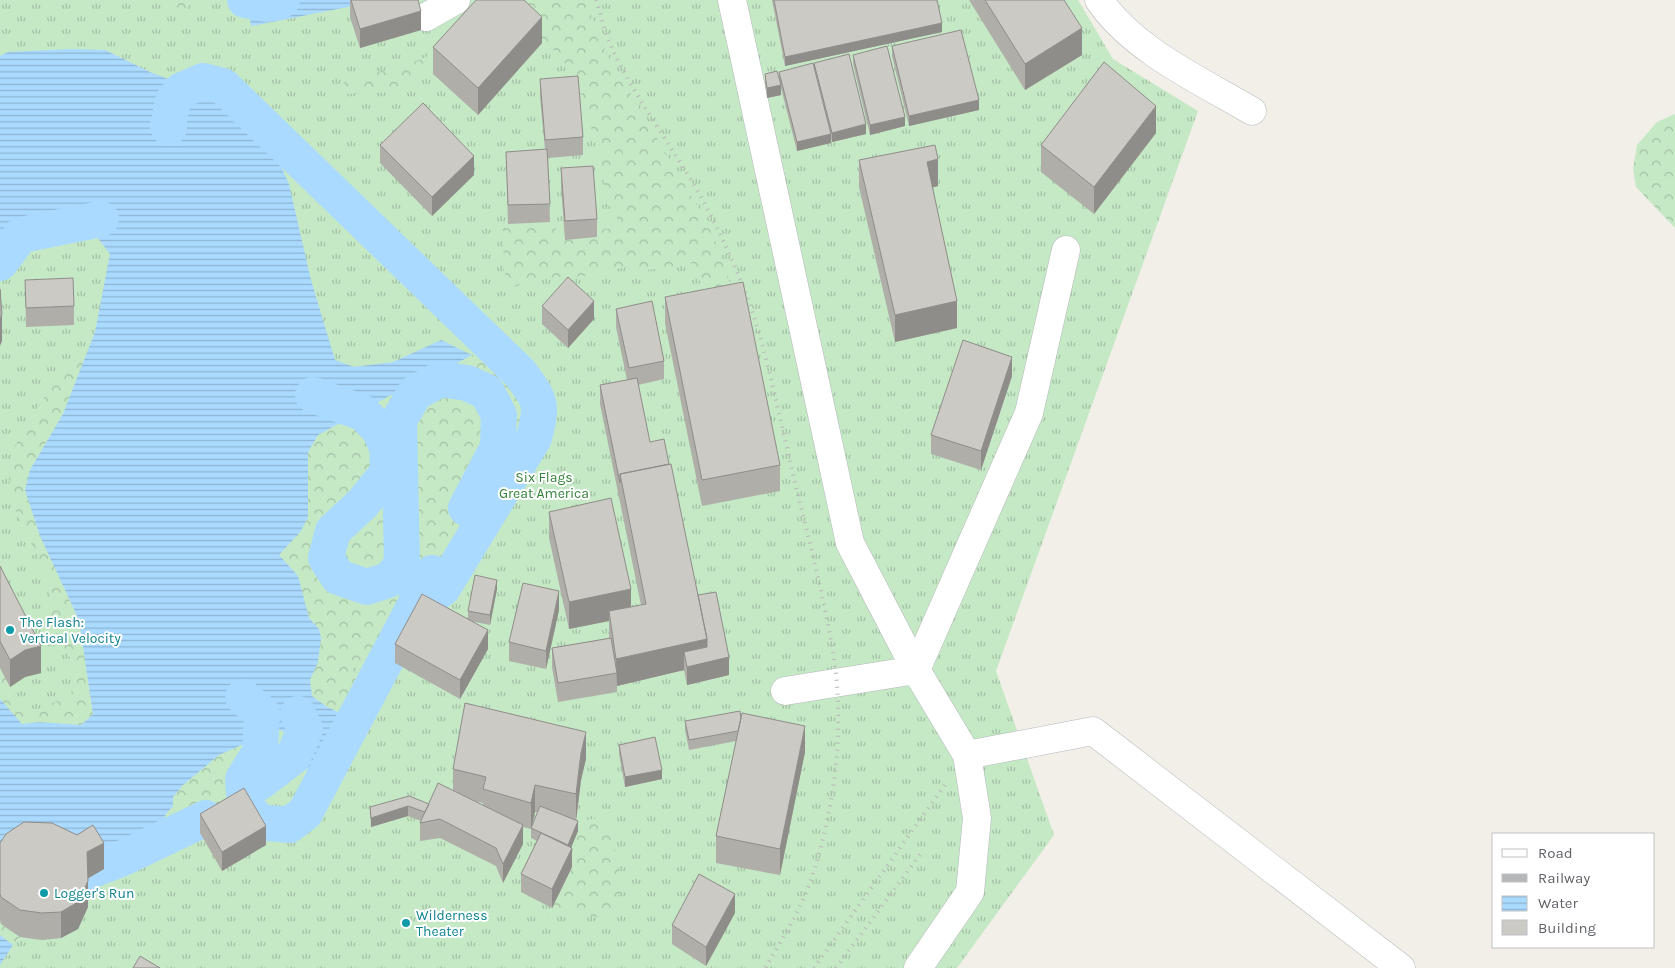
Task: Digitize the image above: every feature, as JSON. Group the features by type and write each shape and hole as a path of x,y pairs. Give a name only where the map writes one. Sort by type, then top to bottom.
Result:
{"lane":[{"path":"426,17 456,0"},
{"path":"732,0 850,543 916,670 966,755 977,818 970,892 918,968"},
{"path":"1099,0 1105,9 1139,43 1252,110"},
{"path":"916,670 1029,413 1066,250"},
{"path":"785,691 916,670"},
{"path":"966,755 1093,731 1401,968"}],"green space":[{"name":"Six Flags Great America","path":"0,0 1078,0 1113,59 1198,111 996,671 1054,835 957,968 0,968"},
{"path":"171,0 193,0 183,14"},
{"path":"491,0 586,0 606,53 711,229 736,300 706,301 694,263 628,273 626,267 587,276 539,278 509,289 504,270 503,225 550,222 565,240 597,237 596,230 619,228 615,207 607,206 598,144 588,122 573,64 560,63 554,50 548,52 542,43 497,4 433,74 433,68 406,77 393,92 344,94 342,90 344,83 351,77 399,68 426,57"},
{"path":"1675,114 1675,228 1636,187 1633,169 1637,145 1657,122"},
{"path":"85,348 87,352 63,414 30,470 26,490 40,536 79,620 93,714 81,725 39,722 22,724 0,699 0,673 2,671 10,687 30,713 69,696 77,680 76,669 52,625 48,578 12,503 8,469 12,451 53,383"},
{"path":"481,353 506,372 528,396 533,417 525,441 470,534 427,595 378,691 367,684 374,669 356,659 352,667 356,688 340,713 327,707 312,696 310,680 318,662 321,638 319,629 309,618 298,576 279,555 301,531 308,517 308,452 318,435 393,394 472,355"},
{"path":"278,729 294,737 291,755 240,802 185,833 178,821 154,839 153,833 173,806 173,797 183,785 219,755"},
{"path":"535,812 576,821 608,817 622,892 617,896 616,914 606,918 557,911 547,918 572,867 531,829"},
{"path":"0,920 1,924 20,937 13,945 0,935"}],"water":[{"path":"247,0 383,0 251,26"},
{"path":"72,49 105,50 150,72 258,114 289,184 311,280 335,360 354,367 393,362 441,340 472,355 393,394 318,435 308,452 308,517 301,531 279,555 298,576 309,618 319,629 321,638 318,662 310,680 312,696 327,707 367,725 345,759 290,774 294,737 278,729 219,755 183,785 173,797 173,806 153,833 93,852 0,852 0,699 22,724 39,722 81,725 93,714 79,620 40,536 25,490 30,470 63,414 95,332 110,254 85,221 38,213 0,247 0,56 8,52"},
{"path":"0,935 13,945 0,965"}],"building":[{"path":"351,0 418,0 421,11 360,29"},
{"path":"476,0 524,0 542,17 478,88 433,47"},
{"path":"774,0 937,0 942,23 785,57"},
{"path":"985,0 1064,0 1082,28 1025,64"},
{"path":"961,30 979,100 909,116 892,46"},
{"path":"887,46 905,117 870,125 853,55"},
{"path":"849,54 866,124 832,133 814,63"},
{"path":"1104,62 1156,106 1094,187 1041,145"},
{"path":"813,63 831,134 797,142 779,72"},
{"path":"777,71 781,85 767,88 765,74"},
{"path":"578,76 583,137 545,140 540,79"},
{"path":"423,103 474,156 432,197 380,145"},
{"path":"935,145 938,159 927,162 957,301 895,315 859,160"},
{"path":"547,149 550,204 508,205 506,152"},
{"path":"593,166 597,219 565,221 561,168"},
{"path":"568,277 594,301 568,330 542,306"},
{"path":"73,278 74,306 26,308 25,280"},
{"path":"743,282 780,465 702,480 665,297"},
{"path":"0,289 2,314 0,319"},
{"path":"652,301 664,361 629,368 616,309"},
{"path":"963,340 1012,357 981,451 931,435"},
{"path":"637,378 650,442 664,439 669,464 620,474 620,483 600,385"},
{"path":"671,464 707,639 616,659 609,611 646,604 620,474"},
{"path":"611,498 631,589 569,602 549,512"},
{"path":"0,566 41,646 25,650 10,660 0,641"},
{"path":"475,575 497,580 490,615 468,611"},
{"path":"523,583 559,591 546,651 509,642"},
{"path":"716,592 729,657 687,667 684,652 707,647 698,595"},
{"path":"422,594 488,630 460,680 395,644"},
{"path":"611,638 617,673 558,683 552,648"},
{"path":"465,703 586,732 581,753 576,794 535,785 531,803 483,789 486,777 453,769"},
{"path":"740,711 741,718 738,731 689,740 685,721"},
{"path":"742,713 805,726 780,849 716,836"},
{"path":"655,737 662,770 625,777 619,745"},
{"path":"438,783 523,825 503,864 496,848 440,819 420,823"},
{"path":"244,788 266,826 222,852 200,814"},
{"path":"409,796 429,804 425,812 408,806 371,818 370,807"},
{"path":"540,806 578,821 568,845 531,828"},
{"name":"Logger's Run","path":"24,822 52,823 77,835 93,825 104,843 87,852 88,881 78,902 61,912 42,913 20,910 1,897 0,843 6,834"},
{"path":"541,833 572,848 552,889 521,874"},
{"path":"699,874 735,894 706,947 672,925"},
{"path":"140,956 160,968 133,968"}],"waterway":[{"path":"245,0 267,4 282,0"},
{"path":"169,128 173,101 182,90 203,81 223,86 520,373 536,397 539,417 534,438 443,588 427,600"},
{"path":"0,263 21,235 101,219"},
{"path":"313,395 363,413 379,429 387,447 388,472 362,504 333,531 326,558 338,577 367,587 391,579 402,563 399,420 415,393 440,379 467,383 487,392 499,415 498,447 466,508"},
{"path":"243,697 262,713 260,752 243,779 245,805 259,822 289,825 305,813 432,573"},
{"path":"259,783 293,757 305,729 298,714"},
{"path":"66,892 70,879 123,858 206,818"}],"railway":[{"path":"596,0 608,39 621,66 686,171 710,214 738,273 750,304 773,386 827,618 838,692 838,744 832,796 814,871 799,908 765,968"},
{"path":"814,968 945,785"},
{"path":"836,968 922,852"}],"place":[{"name":"The Flash: Vertical Velocity","path":"10,630"},
{"name":"Logger's Run","path":"44,893"},
{"name":"Wilderness Theater","path":"406,923"}]}
